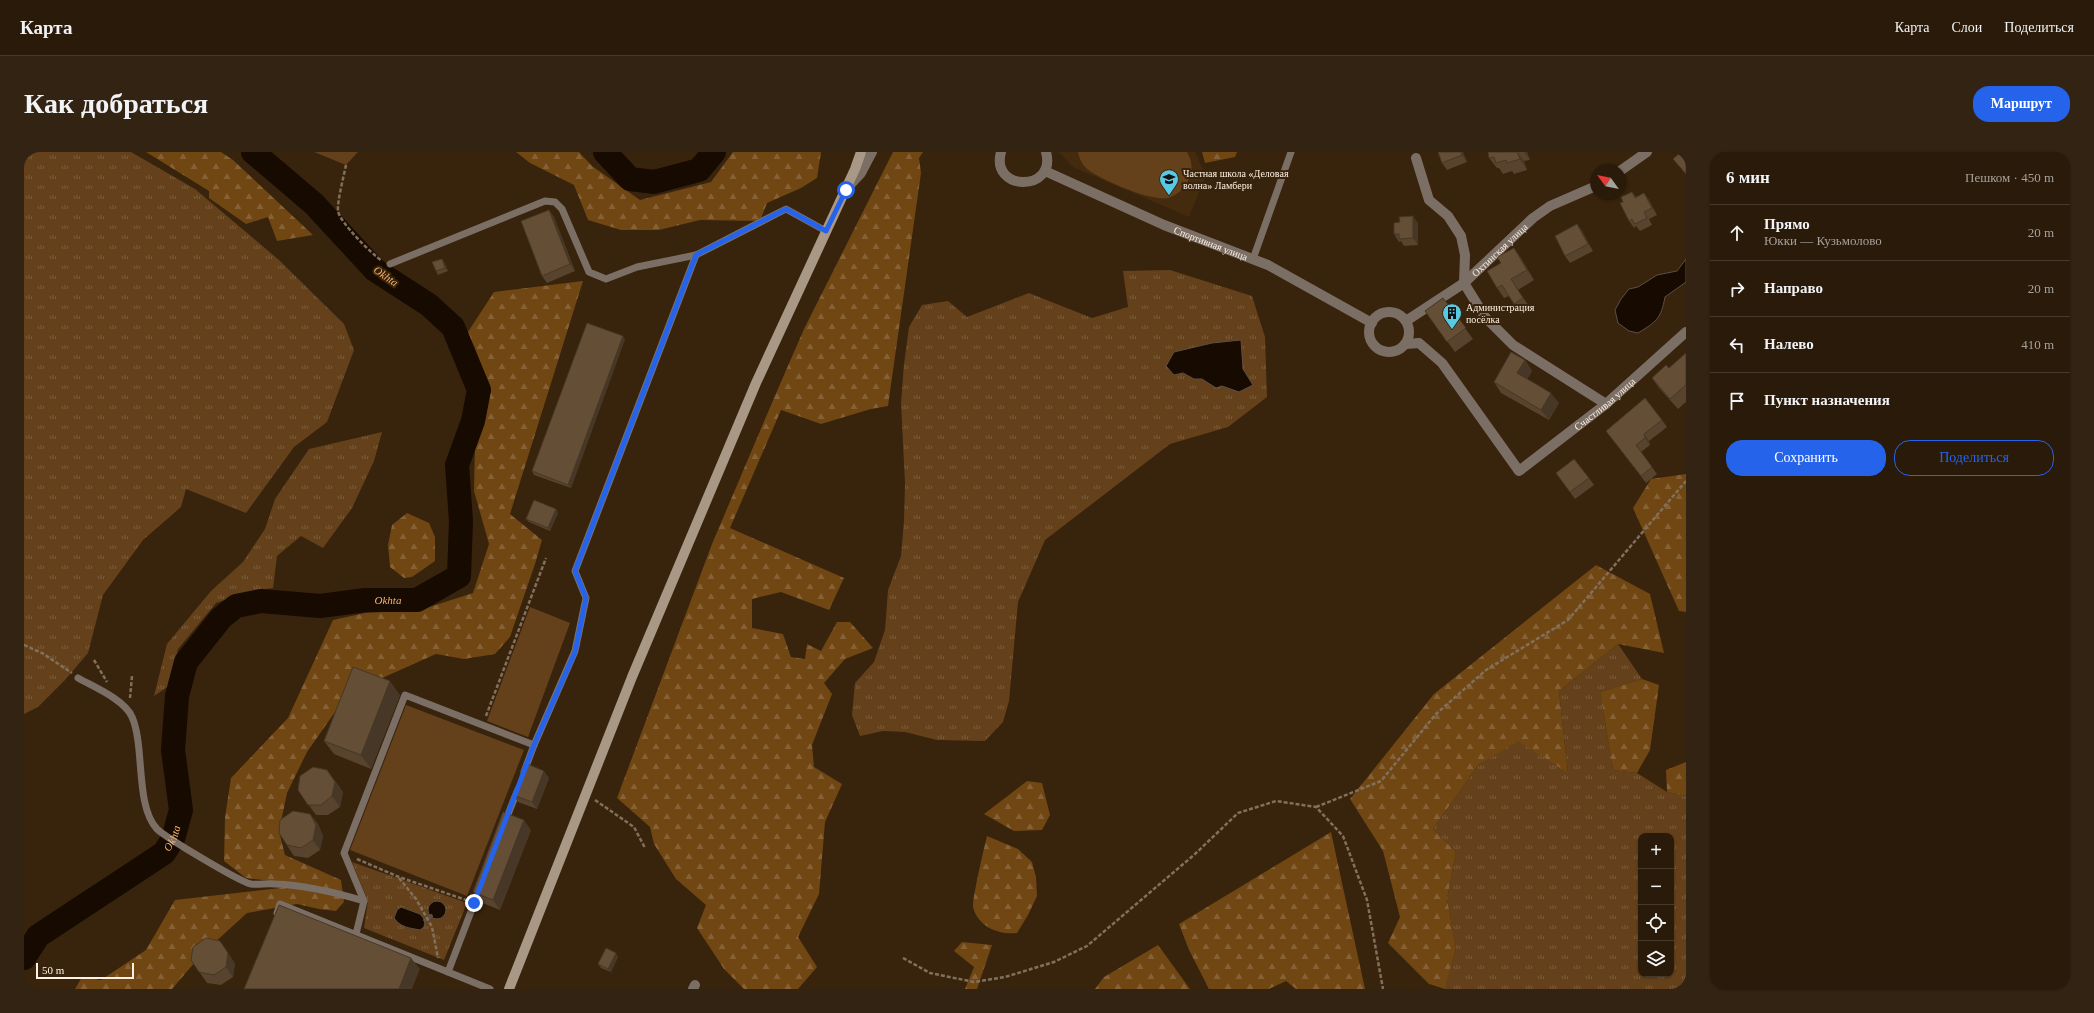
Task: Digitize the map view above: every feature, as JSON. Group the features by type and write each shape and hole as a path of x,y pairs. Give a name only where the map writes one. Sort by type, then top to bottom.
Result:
{"main road":[{"path":"509,989 632,677 756,383 846,190 860,152"}],"street":[{"path":"846,190 861,173 872,152"},
{"path":"1001,152 999,157 1002,170 1011,180 1024,184 1036,180 1045,171 1048,159 1046,152"},
{"path":"1626,167 1647,152"},
{"path":"1416,158 1429,200 1448,216 1461,236 1465,255 1464,283 1485,317 1513,345 1606,404"},
{"name":"Спортивная улица","path":"1045,171 1164,225 1253,259 1338,302 1372,323"},
{"name":"Охтинская улица","path":"1406,321 1464,283 1539,214 1550,206 1590,189"},
{"path":"1385,312 1394,313 1403,317 1406,321 1410,335 1406,344 1399,350 1389,353 1380,350 1373,344 1369,335 1372,323 1376,317 1385,312"},
{"name":"Счастливая улица","path":"1406,344 1419,343 1442,363 1519,472 1606,404 1686,332"}],"lane":[{"path":"1253,259 1291,152"},
{"path":"390,264 545,201 555,202 562,209 589,272 606,279 637,267 696,255 786,209 826,231"},
{"path":"501,831 534,745 575,652 586,598 575,571 696,255"},
{"path":"78,678 118,702 132,716 139,750 146,808 156,828 199,857 249,884 275,884 325,889 364,901"},
{"path":"356,934 364,901 344,853 405,695 534,745"},
{"path":"448,972 482,882"},
{"path":"274,921 280,904 490,989"}],"path":[{"path":"346,165 338,211 349,230 374,256 390,264"},
{"path":"903,958 930,973 974,982 1005,977 1054,962 1087,946 1195,854 1238,813 1276,801 1316,807 1380,781 1436,714 1486,670 1568,620 1686,481"},
{"path":"482,726 546,558"},
{"path":"24,645 42,653 78,678"},
{"path":"132,676 130,697 132,716"},
{"path":"586,794 634,827 644,848"},
{"path":"1316,807 1343,836 1368,900 1383,989"},
{"path":"344,853 399,877 474,903"},
{"path":"399,877 416,899 432,927 440,969"}],"shaded area":[{"name":"Частная школа «Деловая волна» Ламбери","path":"1059,152 1195,152 1206,176 1189,217 1073,167"},
{"path":"1686,259 1686,282 1665,297 1662,310 1653,323 1638,333 1629,331 1618,323 1615,310 1629,289 1638,287 1657,275 1677,271"},
{"path":"1241,340 1243,369 1253,385 1239,392 1222,386 1216,388 1202,379 1194,379 1183,373 1174,375 1166,366 1174,352 1212,343"},
{"path":"437,901 443,904 446,910 443,916 437,919 431,916 428,910 431,904"},
{"path":"401,907 420,914 425,920 424,927 420,930 409,928 396,921 394,918 397,910"}],"green space":[{"path":"24,152 131,152 195,189 279,260 344,324 354,350 327,422 294,447 246,513 186,489 181,507 143,540 103,595 88,653 65,680 38,707 24,714"},
{"path":"146,152 221,152 233,160 313,235 277,241 268,217 246,224 209,198 209,191"},
{"path":"314,152 358,152 346,165"},
{"path":"516,152 579,152 592,166 640,200 711,182 733,152 821,152 817,178 801,188 767,203 760,221 700,220 659,230 621,230 588,220 574,185 530,163"},
{"path":"893,152 923,152 919,158 921,173 888,406 871,409 821,424 781,410 730,528 844,578 829,610 781,592 752,599 752,628 783,634 791,657 805,659 807,644 821,651 837,622 850,622 873,648 845,659 824,683 832,694 812,745 814,767 842,784 825,822 819,894 798,937 817,967 798,989 744,989 724,969 697,928 706,905 676,879 654,844 650,827 617,798 712,544 777,391 804,329"},
{"name":"Частная школа «Деловая волна» Ламбери","path":"1078,152 1187,152 1192,170 1190,178 1184,187 1174,195 1168,198 1150,197 1126,189 1092,173 1083,165"},
{"path":"1202,152 1237,152 1235,157 1205,163"},
{"path":"1170,270 1252,296 1265,337 1267,397 1228,427 1170,444 1045,540 1018,602 1009,701 1003,722 985,741 937,740 905,732 883,731 860,736 852,715 855,683 874,662 885,630 888,590 901,556 905,483 901,403 904,364 909,327 922,305 948,301 967,317 1029,293 1092,318 1128,307 1123,271"},
{"path":"583,281 510,514 542,540 510,637 495,654 464,659 436,654 362,687 335,712 307,752 287,793 279,831 285,855 341,880 344,902 336,911 297,904 247,913 202,954 172,989 75,989 82,977 101,980 146,950 175,900 307,885 246,878 224,861 225,817 231,778 288,718 333,620 365,613 420,610 473,593 489,544 474,491 475,443 486,391 464,338 494,292"},
{"path":"382,432 374,461 352,508 323,548 301,536 277,556 273,588 247,592 216,603 178,649 169,686 154,696 167,644 211,591 243,562 265,529 275,499 309,449"},
{"path":"1686,474 1686,612 1679,611 1633,508 1651,479"},
{"path":"407,513 429,523 435,537 435,561 412,577 404,578 390,567 388,545 392,525"},
{"path":"1596,565 1650,594 1664,653 1618,644 1559,691 1568,773 1518,741 1478,765 1433,829 1456,852 1447,899 1456,948 1445,989 1429,984 1388,943 1400,917 1383,851 1350,799 1434,694"},
{"path":"530,607 570,623 528,737 487,721"},
{"path":"1618,644 1642,679 1600,692 1613,770 1637,773 1667,792 1686,796 1686,989 1445,989 1456,948 1447,899 1456,852 1433,829 1478,765 1518,740 1568,772 1559,691"},
{"path":"1642,679 1659,685 1650,750 1637,773 1613,770 1600,692"},
{"path":"406,705 524,750 467,896 350,850"},
{"path":"1686,762 1686,796 1667,792 1666,770"},
{"path":"1027,781 1042,783 1050,815 1042,830 1014,831 984,814"},
{"path":"1331,832 1365,989 1296,989 1286,981 1269,989 1209,989 1189,950 1179,924"},
{"path":"987,836 1018,849 1032,862 1036,877 1037,896 1017,933 1003,933 984,925 979,920 973,907 976,884"},
{"path":"352,862 467,903 444,960 364,928 368,901"},
{"path":"962,942 992,945 977,989 965,989 974,967 954,951"},
{"path":"1158,945 1190,989 1095,989 1104,977"}],"building":[{"path":"1438,152 1461,152 1462,155 1442,163"},
{"path":"1488,152 1517,152 1520,159 1507,163 1506,160 1496,163 1494,157 1489,158"},
{"path":"1681,152 1686,152 1686,174 1673,159"},
{"path":"1632,192 1635,198 1644,193 1652,208 1644,212 1647,218 1635,224 1632,219 1629,221 1620,203 1623,202 1622,200 1626,200 1626,195"},
{"path":"549,210 570,264 542,276 521,221"},
{"path":"1413,216 1413,238 1399,239 1399,234 1394,234 1394,223 1400,222 1399,217"},
{"path":"1577,224 1588,244 1565,256 1555,236"},
{"path":"1514,248 1527,270 1511,279 1523,298 1514,304 1502,285 1497,288 1487,271 1501,263 1497,257"},
{"path":"442,259 445,268 436,271 432,262"},
{"name":"Администрация посёлка","path":"1443,298 1466,328 1447,342 1425,311"},
{"path":"587,323 623,336 568,485 532,471"},
{"path":"1511,352 1525,360 1517,373 1551,393 1541,410 1494,382"},
{"path":"1686,353 1686,385 1670,399 1652,378 1666,365 1669,368"},
{"path":"1645,398 1662,420 1644,434 1645,438 1636,445 1652,467 1641,476 1606,431"},
{"path":"1574,459 1589,478 1570,492 1556,473"},
{"path":"534,500 556,509 548,528 526,519"},
{"path":"353,667 390,681 361,755 324,741"},
{"path":"525,763 544,771 532,802 513,795"},
{"path":"313,767 327,770 335,782 332,796 321,805 308,805 298,790 300,776"},
{"path":"293,811 310,814 316,825 313,840 301,848 287,845 279,833 280,820"},
{"path":"503,812 524,820 493,900 473,892"},
{"path":"279,905 411,958 399,989 244,989"},
{"path":"206,938 220,941 228,953 226,967 214,975 199,972 191,960 193,947"},
{"path":"606,948 616,953 608,969 598,964"}],"waterway":[{"name":"Okhta","path":"24,958 38,936 164,853 173,839 181,810 173,750 177,696 186,662 221,618 236,606 261,601 320,606 366,600 417,600 459,576 461,521 457,465 473,421 479,390 453,327 429,305 375,270 314,204 253,152"},
{"name":"Okhta","path":"605,152 630,179 654,182 699,170 714,152"},
{"path":"425,920 431,916"}],"place":[{"name":"Частная школа «Деловая волна» Ламбери","path":"1169,196"},
{"name":"Администрация посёлка","path":"1452,330"}],"route":[{"path":"474,903 534,745 575,652 586,598 575,571 696,255 786,209 826,231 846,190"}]}
